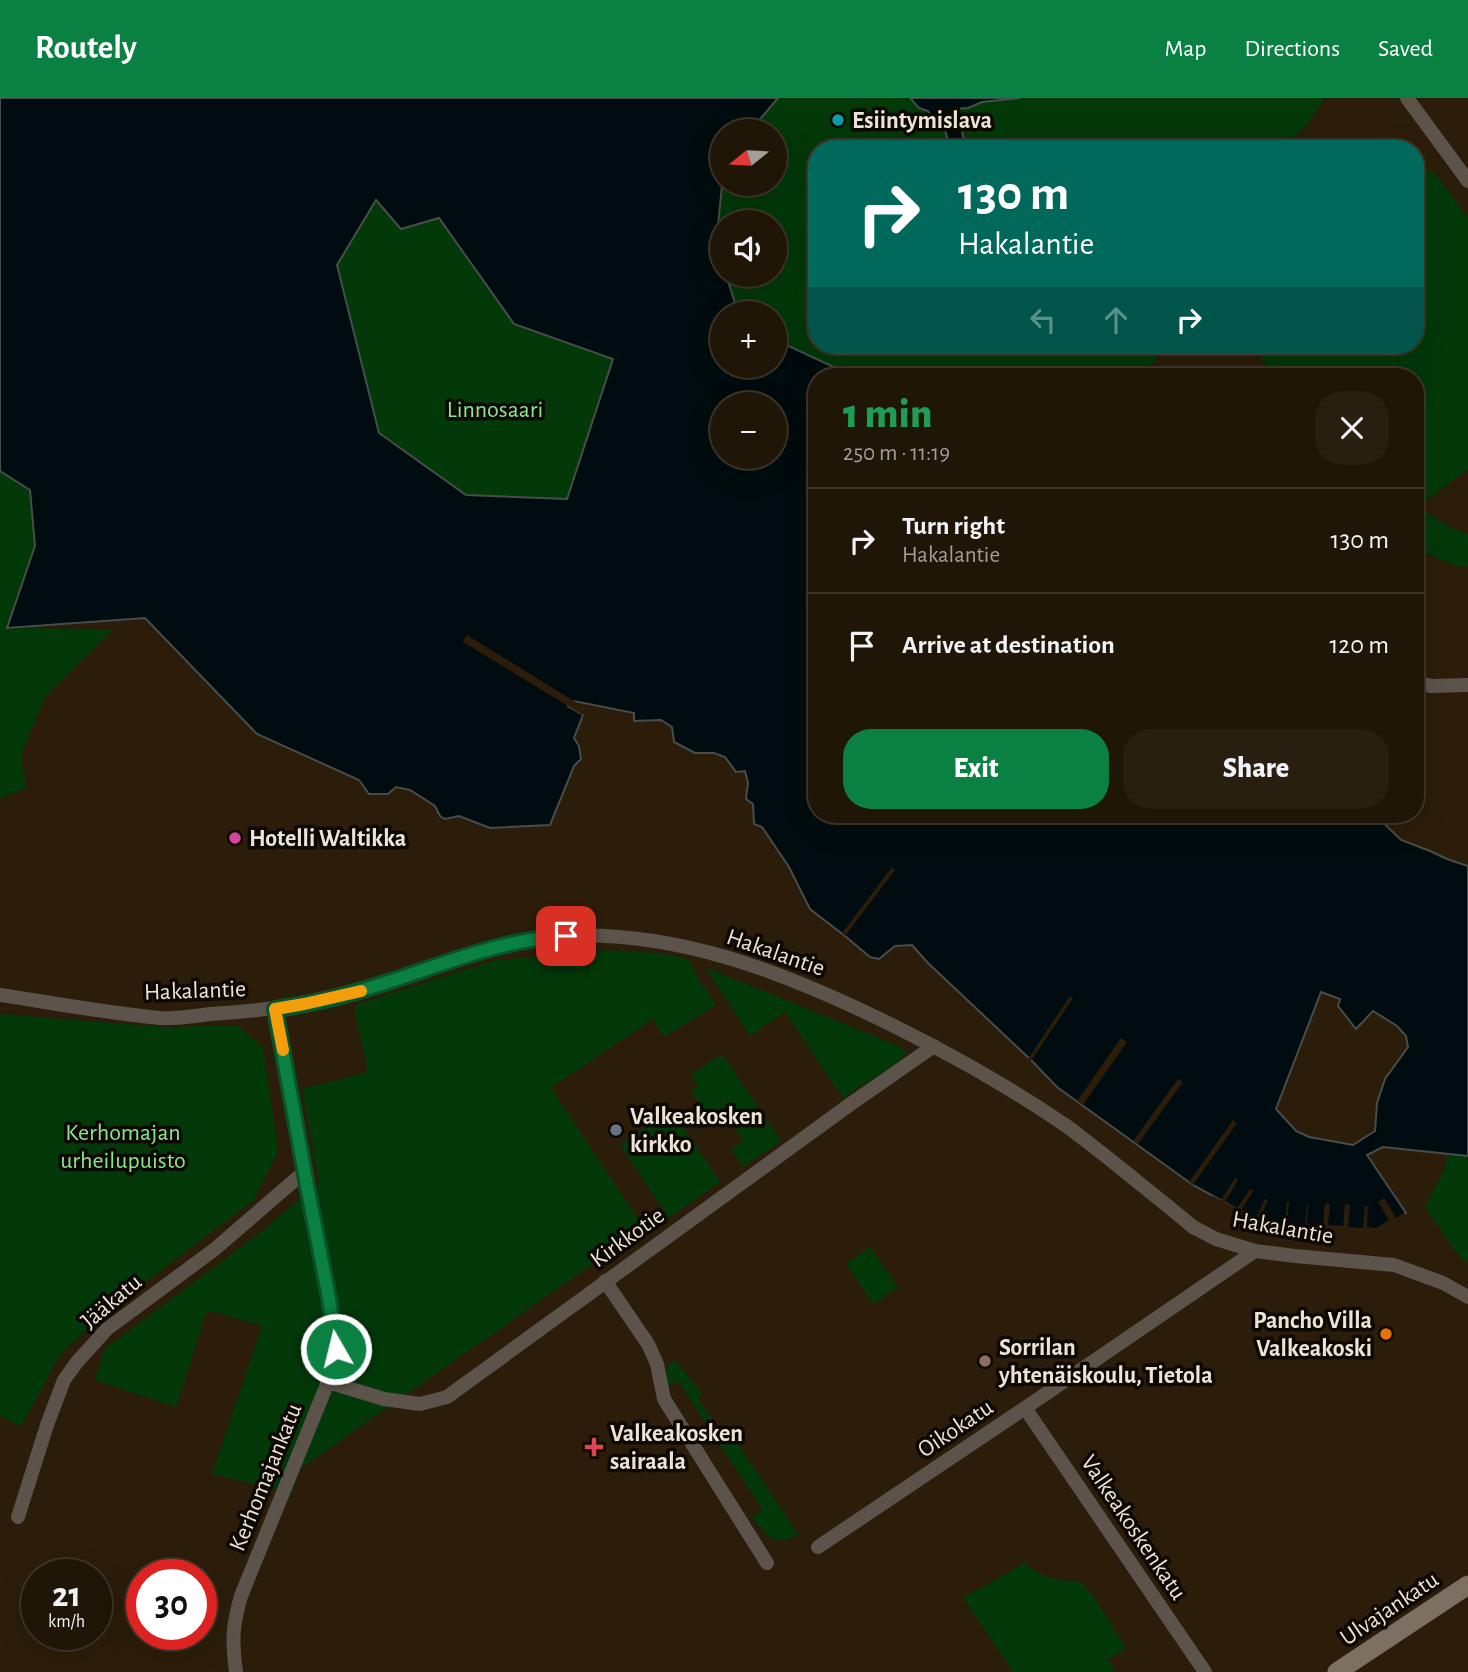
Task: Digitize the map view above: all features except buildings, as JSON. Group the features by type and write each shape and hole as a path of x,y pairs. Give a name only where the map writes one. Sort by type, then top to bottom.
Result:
{"main road":[{"name":"Ulvajankatu","path":"1337,1672 1468,1585"}],"street":[{"path":"1406,98 1468,181"},
{"path":"1424,684 1468,685"},
{"name":"Hakalantie","path":"0,995 163,1018 275,1009 304,1004 360,991 462,956 511,943 548,937 623,937 697,949 752,964 836,997 985,1074 1063,1124 1193,1227 1216,1239 1255,1251 1394,1265 1443,1283 1468,1297"},
{"name":"Kerhomajankatu","path":"236,1672 233,1622 241,1596 328,1382 336,1349 329,1298 275,1009"},
{"name":"Kirkkotie","path":"328,1382 384,1399 420,1404 447,1397 852,1102 934,1046"},
{"name":"Jääkatu","path":"18,1517 64,1380 77,1362 107,1329 215,1249 304,1172"},
{"name":"Oikokatu","path":"818,1547 1026,1409 1255,1251"},
{"path":"604,1281 648,1344 657,1364 664,1399 767,1563"},
{"name":"Valkeakoskenkatu","path":"1026,1409 1205,1672"}],"green space":[{"path":"778,98 910,98 932,116 982,102 1020,98 1324,98 1309,122 1291,140 808,140 808,354 1160,354 1149,368 836,368 787,346 787,301 734,301 730,287 787,287 787,210 720,210 721,196 788,196 788,119 760,119"},
{"path":"1424,167 1436,175 1468,218 1468,469 1424,502 1424,368 1268,368 1258,354 1424,354"},
{"name":"Linnosaari","path":"376,200 439,218 514,324 613,359 567,499 466,495 379,433 337,265"},
{"path":"0,471 30,490 35,546 8,628 114,629 46,695 21,755 26,788 0,798"},
{"path":"1424,510 1442,523 1468,534 1468,567 1424,552"},
{"path":"605,950 658,953 689,959 702,986 716,1005 664,1037 653,1020 658,1015 551,1088 644,1228 298,1470 293,1494 212,1474 262,1326 207,1310 176,1407 95,1380 104,1349 262,1231 319,1183 302,1089 368,1072 355,1005 496,960"},
{"path":"705,967 901,1047 906,1052 900,1061 843,1098 785,1012 750,1036"},
{"name":"Kerhomajan urheilupuisto","path":"0,1014 165,1027 237,1025 263,1048 278,1151 254,1200 98,1318 60,1355 21,1426 0,1416"},
{"path":"722,1054 781,1141 743,1167 731,1149 743,1141 724,1111 710,1120 691,1091 698,1086 691,1075"},
{"path":"672,1110 720,1182 669,1218 620,1145"},
{"path":"1448,1155 1468,1156 1468,1264 1455,1251 1425,1207 1443,1172"},
{"path":"870,1247 898,1287 873,1304 846,1264"},
{"path":"676,1361 702,1394 698,1398 720,1430 726,1426 798,1534 784,1540 772,1538 752,1517 763,1510 678,1381 667,1387 668,1364"},
{"path":"1024,1563 1050,1578 1079,1581 1093,1595 1126,1648 1108,1659 1115,1672 1013,1672 963,1598"}],"shaded area":[{"path":"0,98 778,98 760,119 710,119 710,196 721,196 720,210 710,210 710,287 730,287 734,301 710,301 710,378 787,378 787,345 836,368 808,368 808,823 1383,823 1401,840 1468,866 1468,1156 1383,1147 1367,1155 1406,1213 1389,1225 1375,1230 1264,1224 1193,1185 1057,1087 912,945 895,946 879,959 870,957 810,909 789,867 762,827 754,824 753,804 746,799 748,783 745,771 736,772 725,757 714,753 695,753 674,742 672,727 661,720 634,721 634,713 574,701 568,706 583,715 574,738 579,746 581,759 574,766 550,825 490,828 459,816 445,819 440,816 435,806 410,790 396,787 388,794 369,794 359,780 257,734 145,618 7,628 35,546 30,490 0,471","holes":["376,200 401,229 439,218 514,324 613,359 567,499 466,495 379,433 337,265","1321,992 1340,999 1338,1006 1356,1029 1373,1011 1397,1026 1406,1036 1408,1047 1385,1079 1377,1103 1375,1131 1353,1145 1309,1137 1296,1131 1276,1109"]},
{"path":"910,98 1020,98 982,102 957,109 964,140 948,140 941,114 932,116 928,111 919,108"}],"pier":[{"path":"467,635 582,706 574,705 583,711 583,715 463,642"},
{"path":"892,867 895,870 845,936 842,933"},
{"path":"1070,996 1073,998 1031,1061 1028,1059"},
{"path":"1121,1038 1127,1042 1083,1105 1077,1101"},
{"path":"1178,1079 1183,1082 1138,1144 1133,1141"},
{"path":"1233,1120 1237,1123 1193,1185 1189,1182"},
{"path":"1235,1178 1238,1180 1225,1202 1237,1208 1250,1189 1253,1191 1241,1211 1255,1219 1265,1199 1268,1200 1259,1221 1285,1223 1289,1202 1287,1224 1305,1225 1308,1203 1307,1224 1323,1225 1325,1203 1330,1204 1328,1225 1343,1226 1345,1204 1350,1205 1348,1227 1363,1228 1365,1206 1368,1207 1367,1227 1376,1228 1389,1220 1378,1202 1384,1198 1396,1218 1404,1213 1406,1216 1393,1227 1375,1234 1260,1226 1212,1199 1213,1196 1221,1200"}],"slow traffic":[{"path":"283,1050 275,1009 361,991"}],"place":[{"name":"Esiintymislava","path":"838,120"},
{"name":"Hotelli Waltikka","path":"235,838"},
{"name":"Valkeakosken kirkko","path":"616,1130"},
{"name":"Pancho Villa Valkeakoski","path":"1386,1334"},
{"name":"Sorrilan yhtenäiskoulu, Tietola","path":"985,1361"},
{"name":"Valkeakosken sairaala","path":"594,1447"}],"route":[{"path":"336,1349 329,1298 275,1009 360,991 462,956 511,943 566,936"}]}
